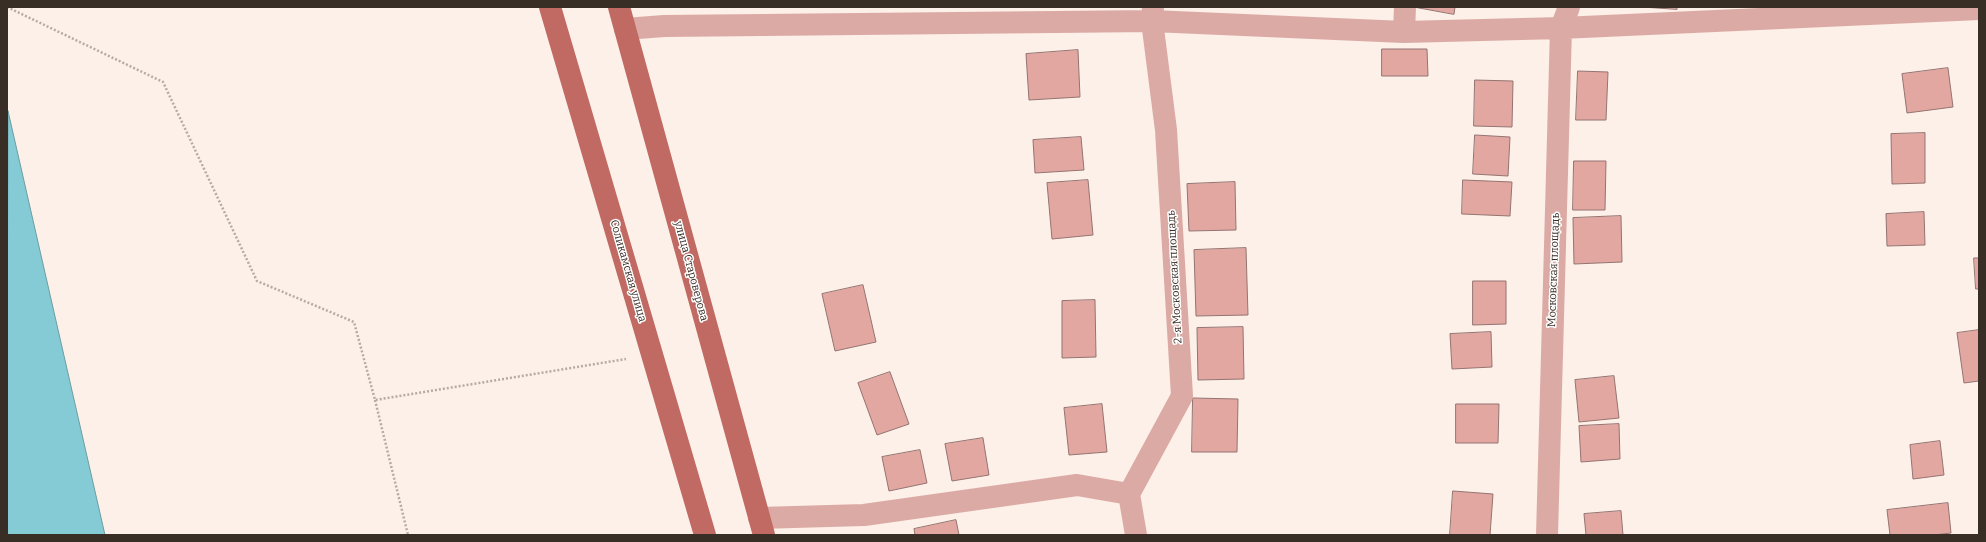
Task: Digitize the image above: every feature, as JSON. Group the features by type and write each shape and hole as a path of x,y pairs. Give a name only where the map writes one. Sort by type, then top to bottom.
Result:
{"main road":[{"name":"Соликамская улица","path":"550,7 705,535"},
{"name":"улица Староверова","path":"619,7 761,526"}],"street":[{"path":"1404,32 1405,7"},
{"name":"Московская площадь","path":"1547,535 1561,28 1569,7"},
{"path":"625,30 664,26 1153,14 1404,32 1561,28 1979,9"},
{"name":"2-я Московская площадь","path":"1129,494 1182,396 1166,130 1153,14"},
{"path":"761,526 864,515 1077,485 1129,494 1136,535"}],"path":[{"path":"7,8 163,82 257,281 354,322 408,535"},
{"path":"375,400 653,355"}],"water":[{"path":"8,111 105,535 7,535"}],"building":[{"path":"1414,7 1455,7 1454,14"},
{"path":"1643,7 1677,7 1677,9"},
{"path":"1382,49 1427,49 1428,76 1382,76"},
{"path":"1078,50 1080,97 1029,100 1026,54"},
{"path":"1948,68 1953,107 1907,113 1902,74"},
{"path":"1578,71 1608,72 1606,120 1576,120"},
{"path":"1475,80 1513,81 1512,127 1474,126"},
{"path":"1925,133 1925,183 1892,184 1891,134"},
{"path":"1475,135 1510,137 1508,176 1473,174"},
{"path":"1081,137 1084,170 1035,173 1033,140"},
{"path":"1574,161 1606,161 1605,210 1573,210"},
{"path":"1088,180 1093,235 1052,239 1047,183"},
{"path":"1463,180 1512,182 1510,216 1462,214"},
{"path":"1235,182 1236,230 1189,231 1187,184"},
{"path":"1924,212 1925,245 1887,246 1886,214"},
{"path":"1621,216 1622,262 1574,264 1573,218"},
{"path":"1246,248 1248,315 1196,316 1194,250"},
{"path":"1974,258 1979,258 1979,289 1976,289"},
{"path":"1473,281 1506,281 1506,324 1473,325"},
{"path":"863,285 876,342 835,351 822,294"},
{"path":"1095,300 1096,357 1062,358 1062,301"},
{"path":"1243,327 1244,379 1198,380 1197,328"},
{"path":"1979,330 1979,381 1964,383 1957,333"},
{"path":"1491,332 1492,367 1452,369 1450,334"},
{"path":"890,372 909,424 877,435 858,383"},
{"path":"1614,376 1619,418 1579,422 1575,380"},
{"path":"1193,398 1238,399 1237,452 1192,452"},
{"path":"1102,404 1107,452 1069,455 1064,408"},
{"path":"1456,404 1499,404 1498,443 1456,443"},
{"path":"1619,424 1620,459 1581,462 1579,426"},
{"path":"983,438 989,475 952,481 945,444"},
{"path":"1940,441 1944,475 1913,479 1910,445"},
{"path":"920,450 927,483 889,491 882,457"},
{"path":"1453,491 1493,494 1490,535 1450,535"},
{"path":"1948,503 1951,533 1934,535 1890,535 1887,510"},
{"path":"1621,511 1623,535 1586,535 1584,514"},
{"path":"956,520 959,535 915,535 914,529"}]}
